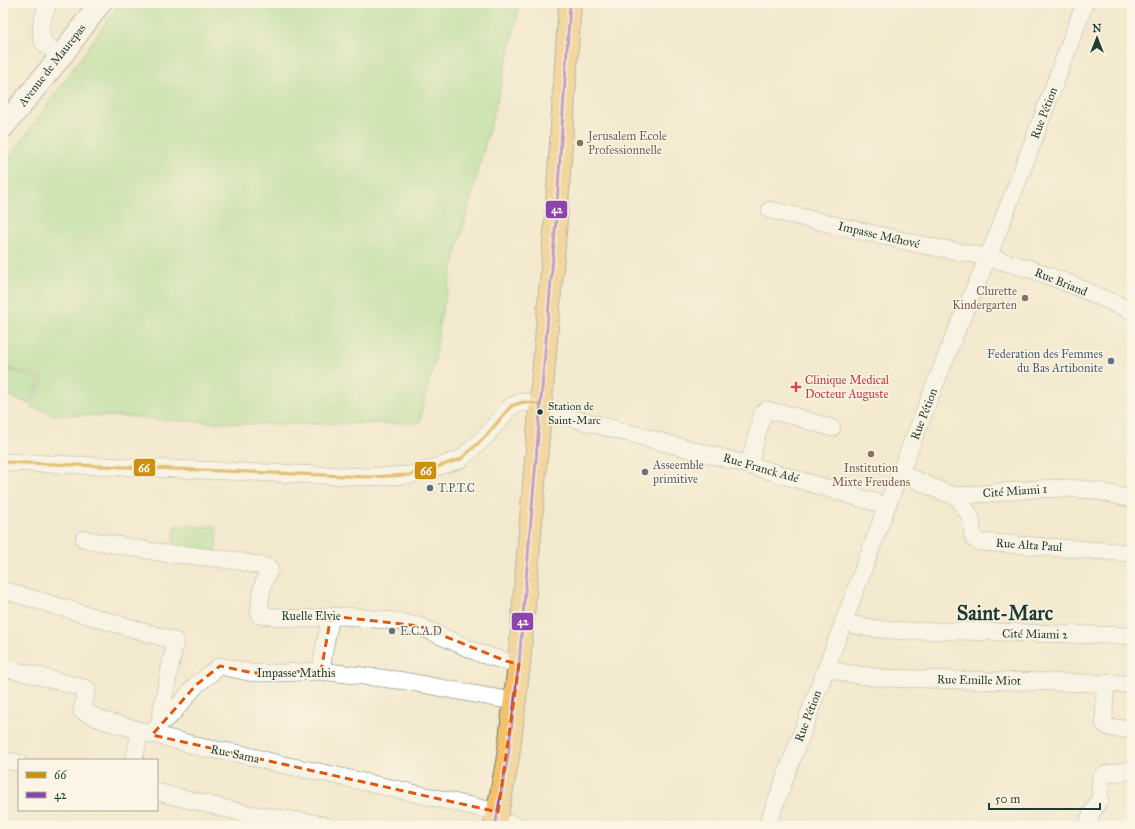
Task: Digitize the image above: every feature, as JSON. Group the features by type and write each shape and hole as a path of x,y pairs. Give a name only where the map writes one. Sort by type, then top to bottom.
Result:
{"main road":[{"path":"496,820 508,758 547,410 556,220 570,3"}],"street":[{"path":"48,3 41,29 42,37 45,43 61,56"},
{"name":"Avenue de Maurepas","path":"3,127 61,56 100,3"},
{"name":"Rue Pétion","path":"767,826 887,506 1040,126 1085,3"},
{"name":"Impasse Méhové","path":"770,210 922,245 988,257"},
{"name":"Rue Briand","path":"988,257 1048,276 1132,312"},
{"name":"Rue Franck Adé","path":"3,462 370,477 402,476 425,472 461,460 486,436 511,406 523,402 547,410 749,465 887,506"},
{"path":"749,465 763,412 766,410 790,415 832,428"},
{"name":"Cité Miami 1","path":"901,473 943,492 957,496 1036,489 1070,488 1098,491 1132,499"},
{"name":"Rue Alta Paul","path":"957,496 971,518 973,536 975,540 980,542 1132,553"},
{"name":"Ruelle Elvie","path":"84,538 168,554 238,561 267,567 270,569 264,578 260,598 259,615 299,619 332,616 395,621 419,626 481,654 506,662 519,664"},
{"path":"3,590 175,641 150,730 135,759"},
{"path":"321,670 332,616"},
{"name":"Cité Miami 2","path":"843,622 855,626 876,629 915,631 1132,636"},
{"name":"Impasse Mathis","path":"150,730 172,714 196,685 220,666 253,673 321,670 406,681 490,698 515,701"},
{"name":"Rue Emille Miot","path":"827,667 845,673 882,678 1132,684"},
{"name":"Rue Sama","path":"3,668 87,689 82,711 102,720 150,730 204,748 241,754 279,764 324,773 519,826"},
{"path":"1105,683 1105,726 1109,728 1132,728"},
{"path":"3,760 18,763"},
{"path":"1088,826 1092,814 1100,799 1101,777 1103,775 1132,770"},
{"path":"158,792 248,814 327,826"}],"highlighted area":[{"path":"331,616 419,626 506,661 519,664 498,812 152,735 196,685 220,666 253,673 321,671"}],"green space":[{"path":"120,3 519,3 517,19 497,100 440,320 435,361 424,399 420,423 249,424 162,420 137,417 50,414 50,412 31,408 42,379 3,366 3,167"},
{"path":"3,367 39,381 30,404 3,394"},
{"path":"175,526 215,526 217,532 216,555 173,549"}],"transit line":[{"name":"42","path":"495,826 508,757 519,664 556,220 570,3"},
{"name":"66","path":"3,462 370,477 409,475 461,459 486,436 511,406 523,402 541,404"}],"place":[{"name":"Jerusalem Ecole Professionnelle","path":"580,143"},
{"name":"Clurette Kindergarten","path":"1025,298"},
{"name":"Federation des Femmes du Bas Artibonite","path":"1111,361"},
{"name":"Clinique Medical Docteur Auguste","path":"796,387"},
{"name":"Station de Saint-Marc","path":"540,412"},
{"name":"Institution Mixte Freudens","path":"871,454"},
{"name":"Asseemble primitive","path":"645,472"},
{"name":"T.P.T.C","path":"430,488"},
{"name":"E.C.A.D","path":"392,631"}],"district":[{"name":"Saint-Marc","path":"1005,613"}]}
